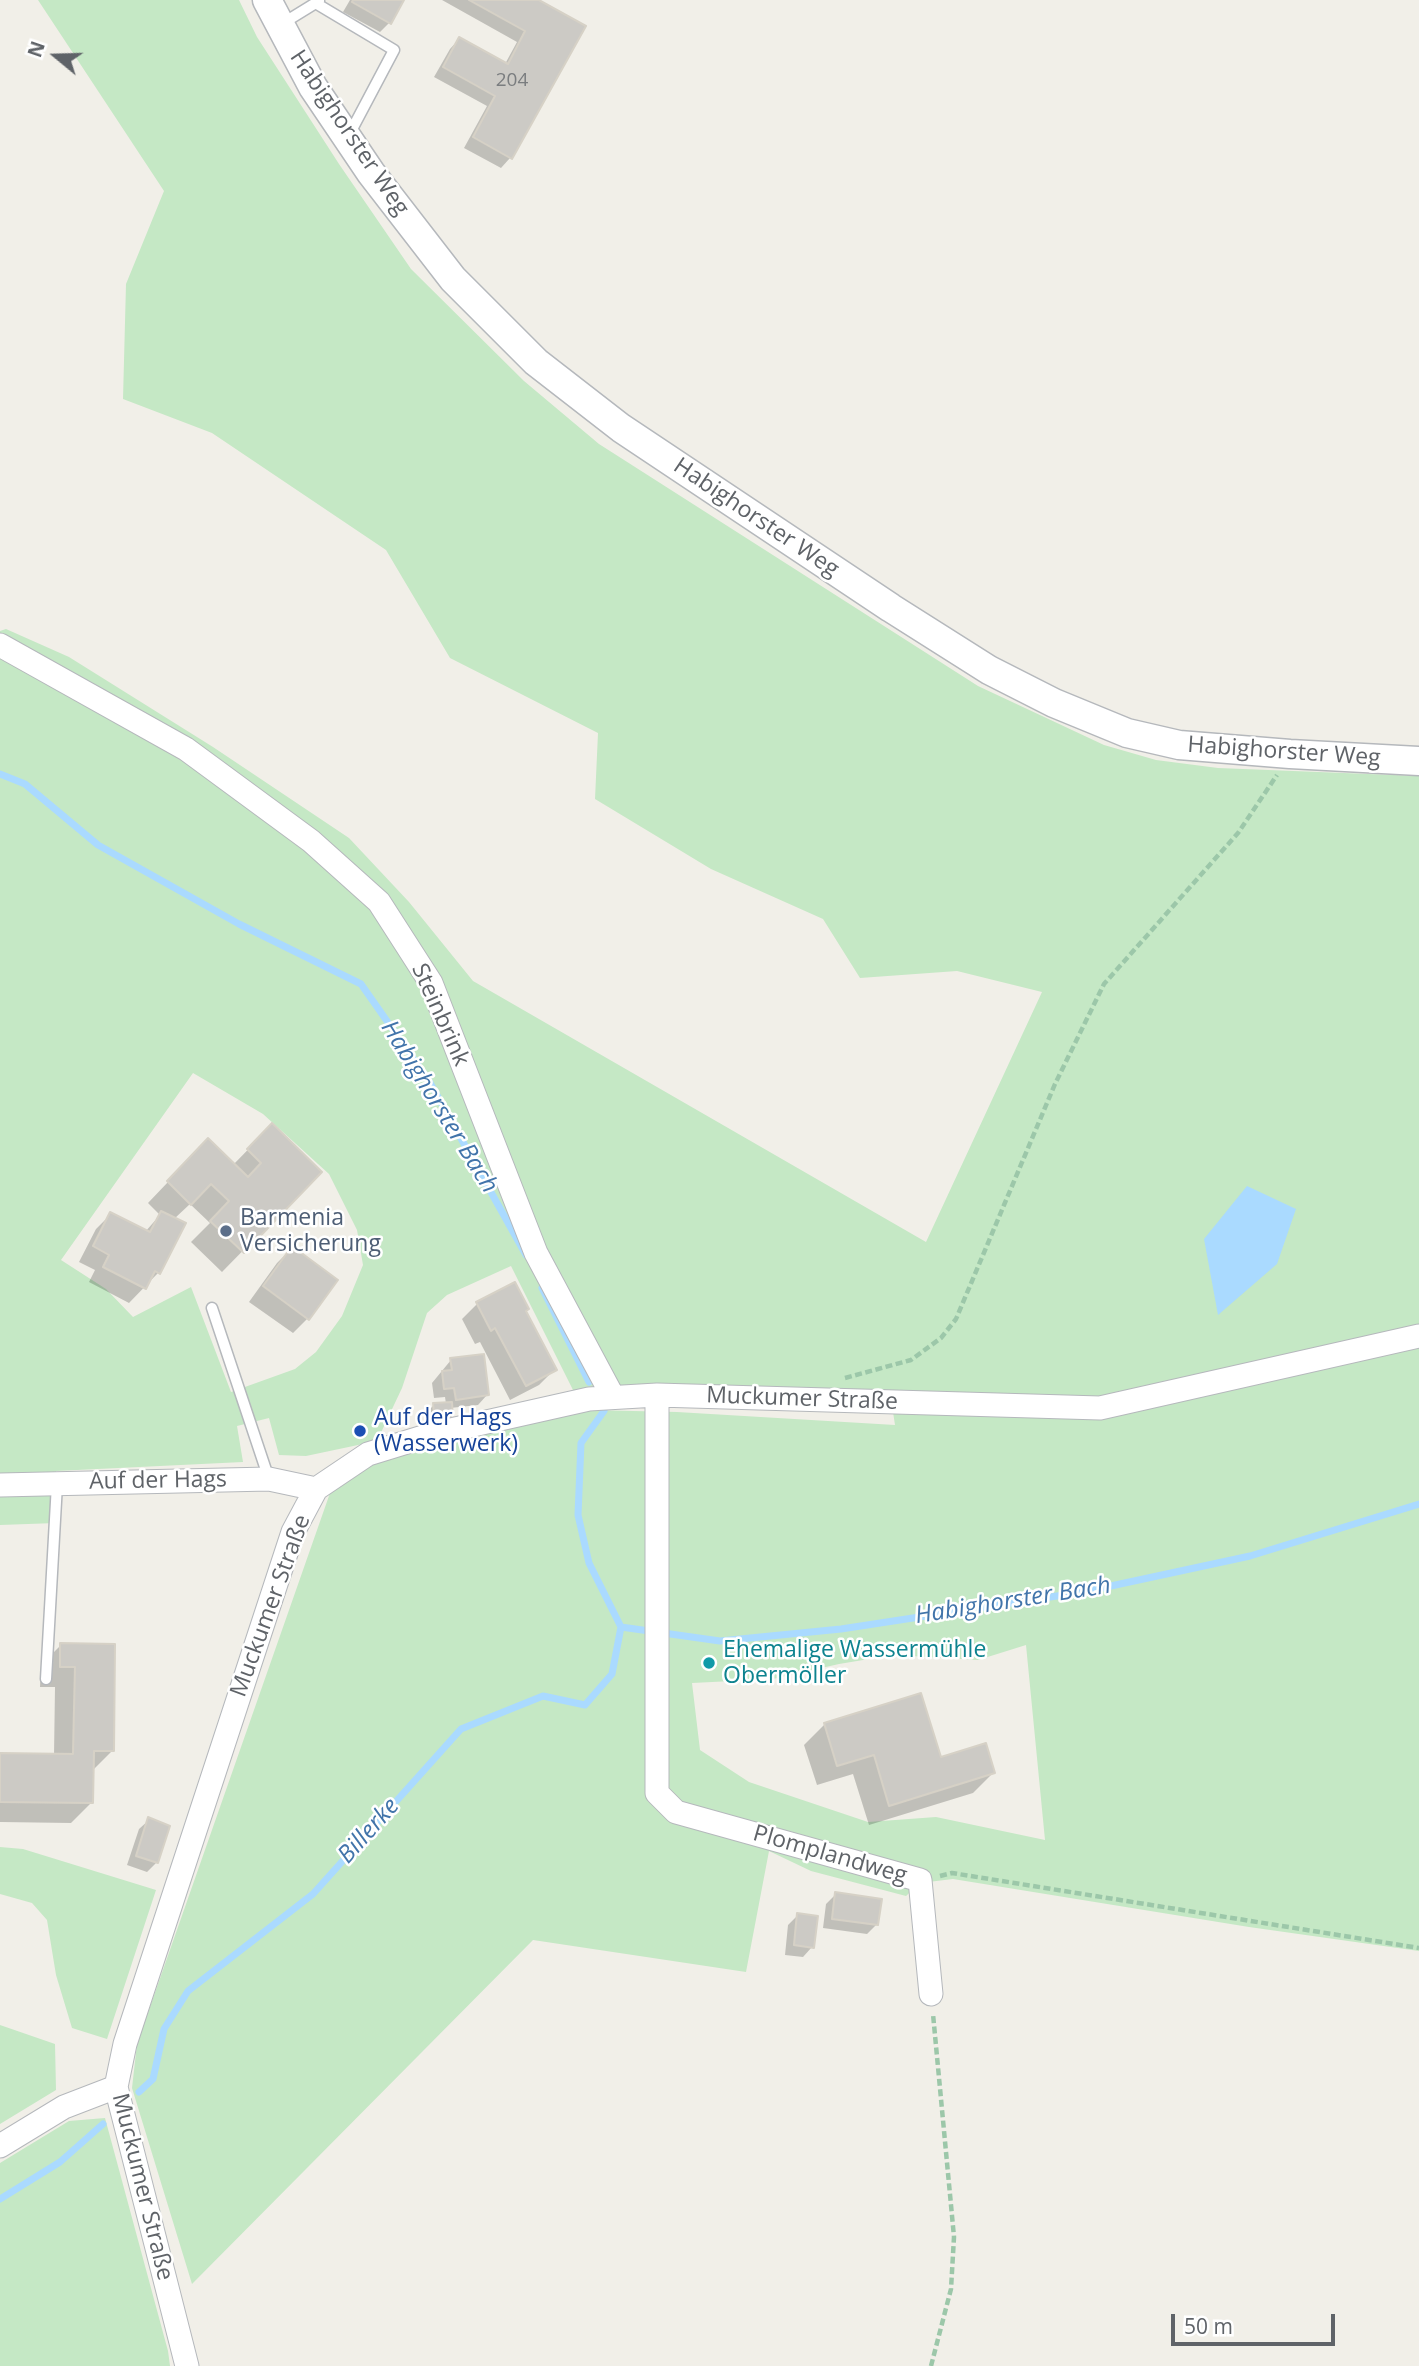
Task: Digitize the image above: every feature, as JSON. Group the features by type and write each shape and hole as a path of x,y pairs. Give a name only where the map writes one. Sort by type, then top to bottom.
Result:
{"street":[{"name":"Habighorster Weg","path":"267,0 313,87 371,173 453,279 536,362 621,428 891,608 989,670 1054,703 1127,733 1180,745 1419,761"},
{"name":"Steinbrink","path":"0,645 186,749 311,841 379,902 431,983 536,1253 613,1397"},
{"name":"Muckumer Straße","path":"187,2366 116,2087 125,2044 293,1532 316,1489 368,1454 433,1434 589,1399 657,1395 1100,1408 1419,1336"},
{"name":"Plomplandweg","path":"657,1395 657,1793 676,1812 920,1880 931,1994"},
{"name":"Auf der Hags","path":"0,1485 270,1479 316,1489"},
{"path":"0,2146 64,2107 116,2087"}],"lane":[{"path":"280,25 318,2 394,50 347,138"},
{"path":"212,1308 270,1479"},
{"path":"46,1679 57,1484"}],"path":[{"path":"838,1380 911,1360 942,1338 956,1319 1055,1084 1104,984 1238,833 1267,793 1290,754"},
{"path":"920,1880 953,1873 1419,1948"},
{"path":"931,1994 954,2237 951,2289 931,2366"}],"green space":[{"path":"38,0 239,0 257,37 411,269 524,381 599,444 978,686 1104,745 1156,760 1218,768 1419,776 1419,1951 1249,1927 953,1879 920,1883 906,1896 811,1871 769,1851 746,1972 533,1940 192,2284 132,2088 137,2044 330,1493 378,1460 427,1446 590,1410 677,1412 895,1425 890,1392 748,1386 618,1386 575,1394 511,1266 447,1295 427,1313 402,1388 377,1441 306,1456 279,1455 269,1418 237,1426 243,1462 56,1471 56,1523 0,1525 0,631 6,629 69,657 213,747 349,838 409,902 473,981 926,1242 1042,992 957,971 860,978 823,919 711,869 595,799 598,733 450,658 386,550 212,433 123,399 126,284 164,191","holes":["193,1073 263,1114 329,1174 357,1230 363,1265 342,1316 316,1352 295,1369 231,1392 191,1287 133,1317 106,1289 61,1260","1026,1645 1045,1840 936,1817 868,1822 749,1782 700,1750 692,1683 773,1679 893,1655 978,1660"]},
{"path":"0,1847 23,1849 156,1890 107,2039 72,2028 56,1975 47,1920 32,1903 0,1894"},
{"path":"0,2025 55,2044 56,2090 0,2124"},
{"path":"105,2118 170,2366 0,2366 0,2163 69,2121"}],"water":[{"path":"1247,1186 1296,1209 1277,1264 1218,1315 1204,1239"}],"building":[{"path":"404,0 391,24 352,2"},
{"path":"469,0 539,0 586,26 512,159 473,137 495,96 443,67 459,37 508,64 525,31"},
{"path":"272,1123 322,1172 244,1253 210,1221 229,1201 211,1184 191,1205 167,1181 208,1138 248,1177 261,1163 247,1149"},
{"path":"161,1211 186,1223 160,1274 155,1271 146,1289 103,1267 109,1255 93,1246 110,1212 150,1232"},
{"path":"292,1246 338,1280 309,1320 263,1286"},
{"path":"515,1282 529,1309 526,1311 557,1370 526,1386 495,1328 491,1331 476,1302"},
{"path":"484,1354 489,1395 456,1400 454,1388 444,1389 442,1371 452,1370 450,1358"},
{"path":"452,1402 453,1423 435,1425 433,1403"},
{"path":"60,1643 115,1644 114,1751 94,1751 93,1803 0,1802 0,1753 73,1754 75,1667 60,1667"},
{"path":"921,1693 941,1757 986,1743 995,1773 889,1806 874,1755 837,1766 824,1723"},
{"path":"148,1817 170,1826 158,1863 136,1856"},
{"path":"835,1892 882,1899 878,1925 832,1919"},
{"path":"797,1913 818,1916 814,1948 794,1945"}],"waterway":[{"name":"Habighorster Bach","path":"0,774 25,784 98,845 239,924 361,984 429,1081 526,1255"},
{"name":"Habighorster Bach","path":"542,1288 589,1382"},
{"name":"Habighorster Bach","path":"604,1411 581,1443 578,1515 589,1563 621,1627 720,1641 841,1629 1083,1592 1250,1556 1419,1504"},
{"name":"Billerke","path":"139,2092 153,2079 164,2029 188,1991 313,1894 461,1729 543,1696 585,1705 612,1674 621,1627"},
{"name":"Billerke","path":"0,2199 60,2162 103,2124"}],"place":[{"name":"Barmenia Versicherung","path":"226,1231"},
{"name":"Auf der Hags (Wasserwerk)","path":"360,1431"},
{"name":"Ehemalige Wassermühle Obermöller","path":"709,1663"}]}
